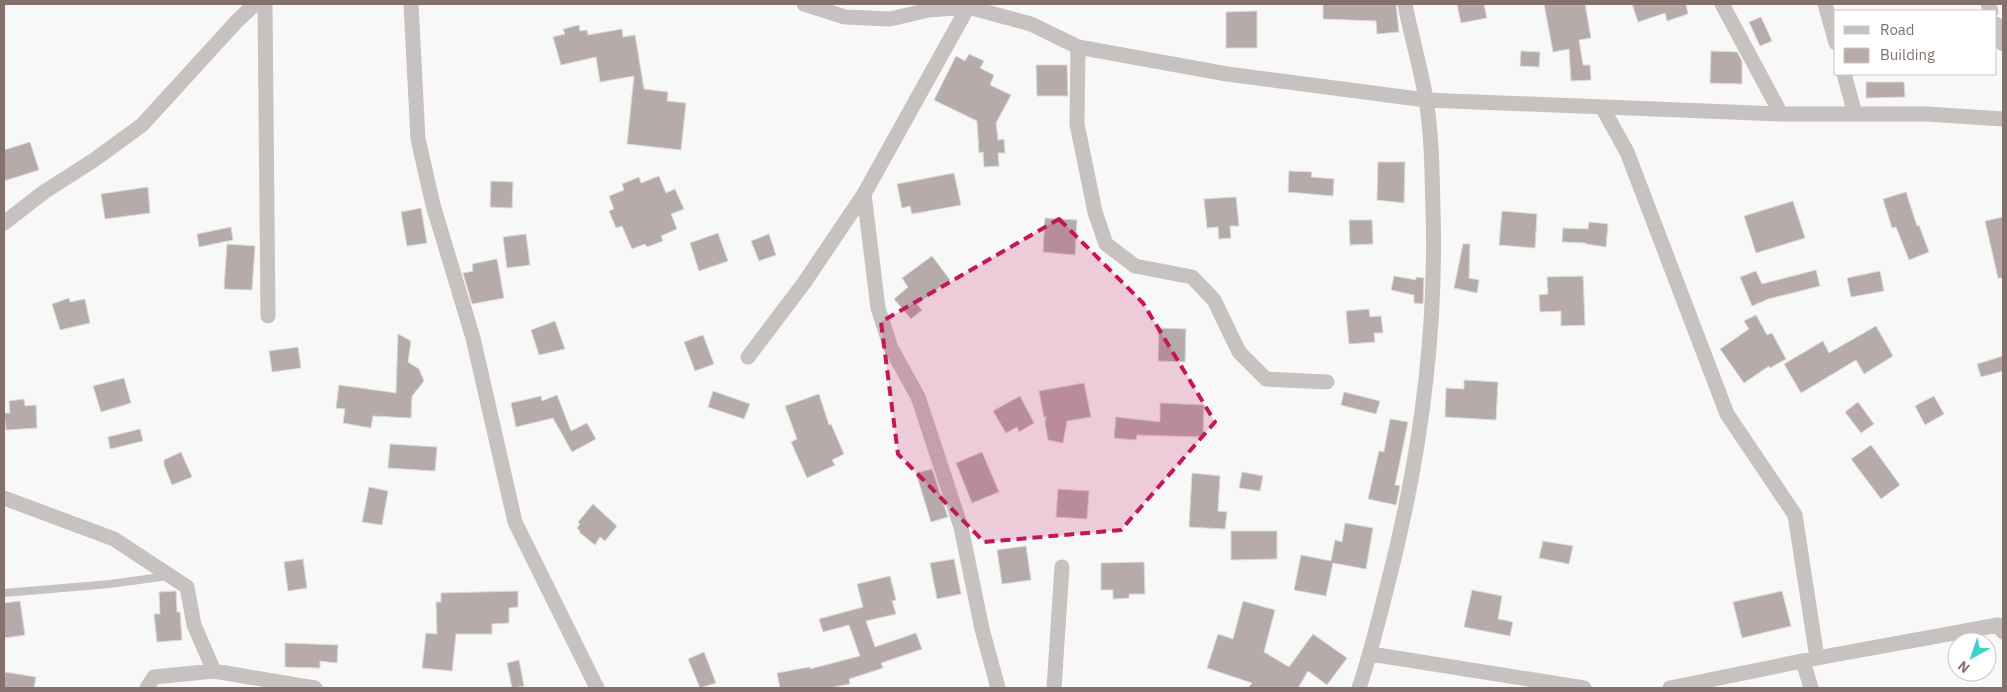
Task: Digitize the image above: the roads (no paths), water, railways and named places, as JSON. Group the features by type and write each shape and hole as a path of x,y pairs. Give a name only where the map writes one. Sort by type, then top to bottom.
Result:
{"street":[{"path":"4,223 44,192 94,160 142,125 237,21 255,4"},
{"path":"265,4 268,316"},
{"path":"411,4 418,139 433,205 473,338 515,522 597,688"},
{"path":"804,4 846,17 890,19 929,10 968,7 1031,24 1078,47 1227,74 1426,100 1781,114 1927,114 2003,119"},
{"path":"1359,688 1403,530 1418,448 1429,353 1435,267 1432,165 1426,100 1405,4"},
{"path":"1722,4 1781,114"},
{"path":"1825,4 1834,36"},
{"path":"748,357 804,283 864,194 968,7"},
{"path":"1997,27 2003,44"},
{"path":"1078,47 1077,124 1095,212 1106,244 1135,266 1192,277 1214,300 1239,352 1266,379 1328,382"},
{"path":"1844,75 1855,114"},
{"path":"1602,107 1627,152 1727,414 1795,515 1810,660 1811,688"},
{"path":"864,194 878,308 891,348 918,397 961,527 982,629 998,688"},
{"path":"4,498 114,539 187,587 194,625 214,671"},
{"path":"1054,688 1062,567"},
{"path":"1670,688 1998,625 2003,632"},
{"path":"1370,654 1584,688"},
{"path":"147,688 154,677 214,671 315,688"}],"lane":[{"path":"4,593 110,584 170,576"}]}
